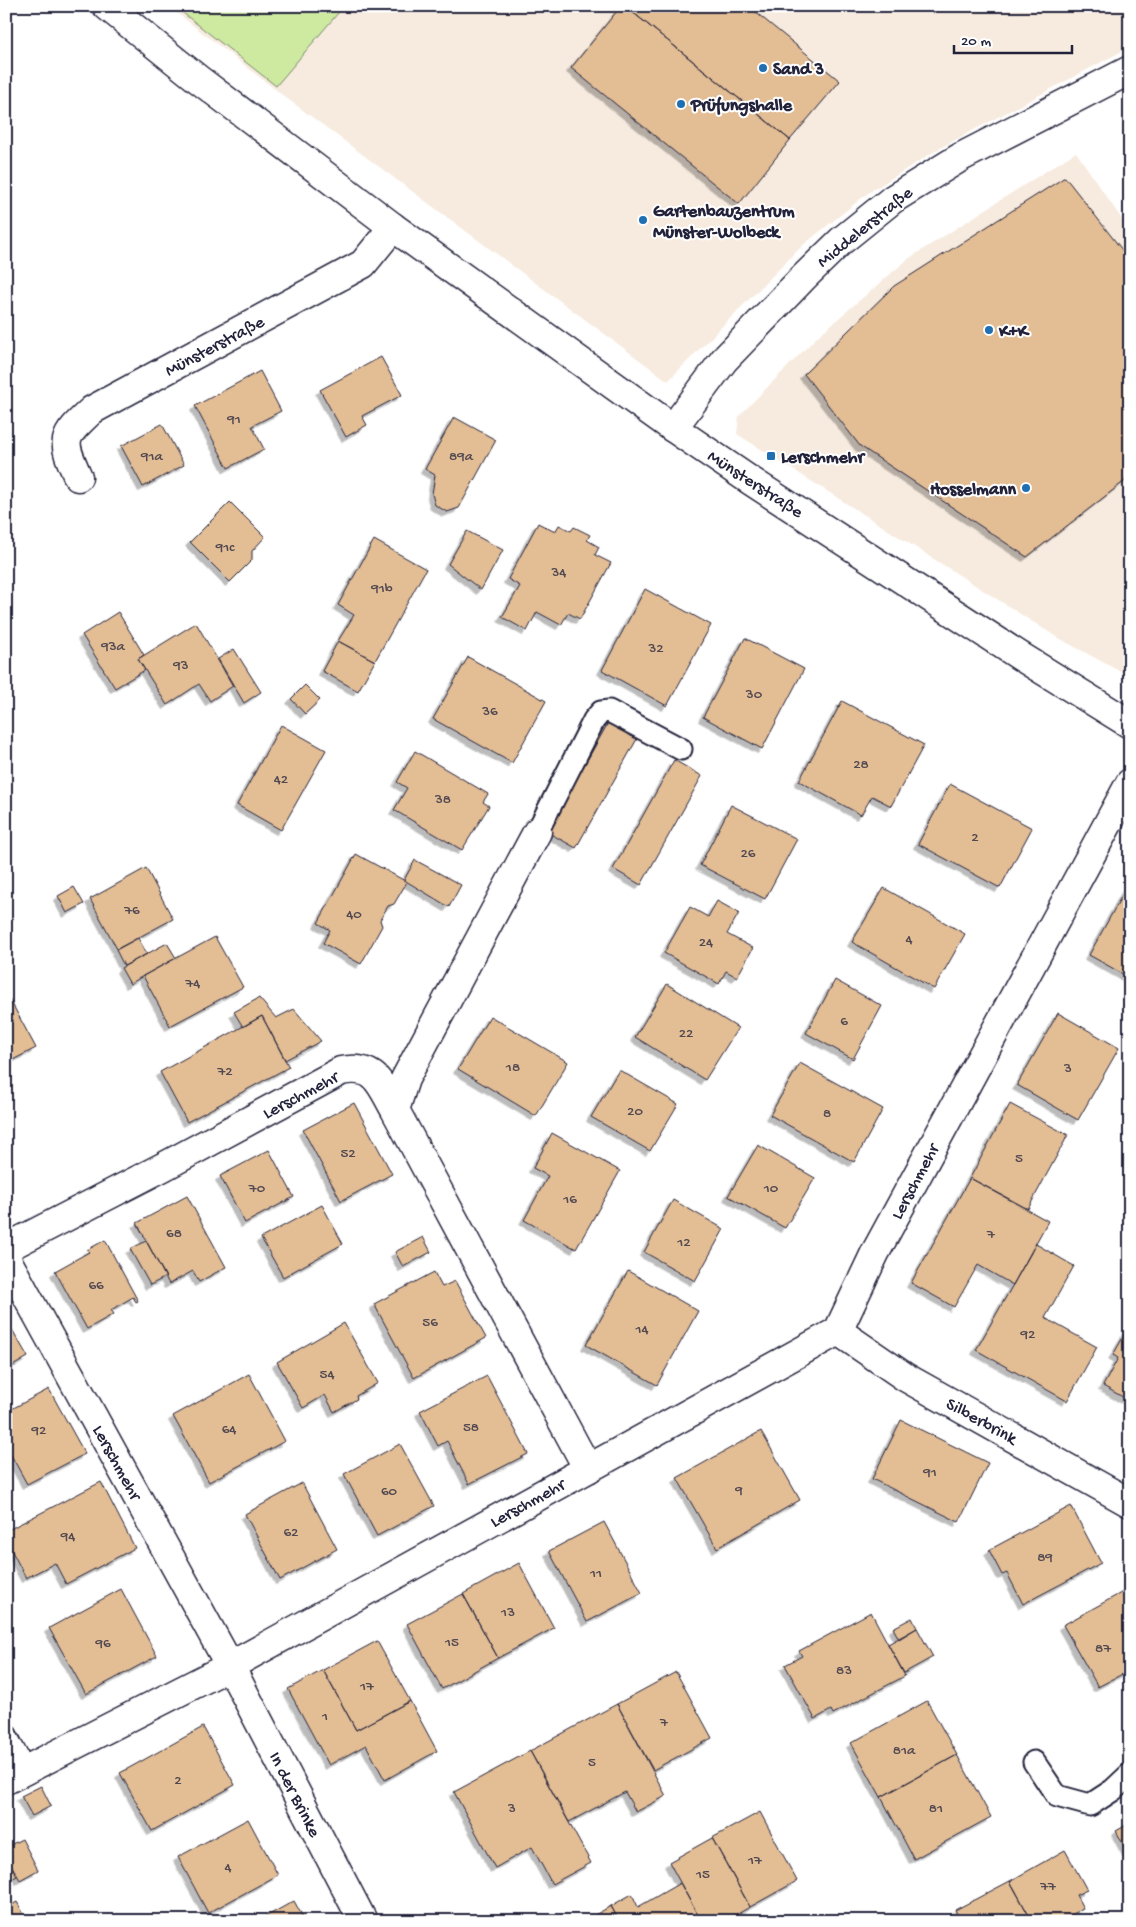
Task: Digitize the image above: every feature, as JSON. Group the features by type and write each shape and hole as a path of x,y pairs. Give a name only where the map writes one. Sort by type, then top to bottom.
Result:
{"street":[{"name":"Münsterstraße","path":"107,6 393,227 673,428 1020,656 1130,724"},
{"name":"Middelerstraße","path":"673,428 730,353 835,247 893,199 960,157 1130,70"},
{"name":"Münsterstraße","path":"78,477 66,450 66,438 92,410 363,264 393,227"},
{"name":"Lerschmehr","path":"16,1775 230,1666 838,1331 875,1253 1130,783"},
{"path":"394,1110 405,1079 537,832"},
{"name":"Lerschmehr","path":"6,1248 163,1167 341,1071 355,1068 366,1070 376,1078 394,1110 588,1469"},
{"name":"Lerschmehr","path":"6,1258 230,1666"},
{"name":"Silberbrink","path":"838,1331 904,1377 1130,1503"},
{"name":"In der Brinke","path":"230,1666 363,1921"}],"lane":[{"path":"537,832 594,720 601,712 609,711 681,749"},
{"path":"6,1735 16,1775"},
{"path":"1034,1762 1057,1796 1090,1805 1113,1790 1130,1774"}],"shaded area":[{"name":"Gartenbauzentrum Münster-Wolbeck","path":"168,6 1130,6 1130,47 940,148 868,193 802,246 668,381 289,100"},
{"name":"K+K","path":"1076,152 1130,231 1130,677 1055,636 737,434 739,416 819,335 908,259"}],"green space":[{"path":"174,6 344,6 276,86"}],"building":[{"name":"Prüfungshalle","path":"621,6 625,6 790,140 739,204 571,68"},
{"name":"Sand 3","path":"625,6 748,6 840,81 790,140"},
{"name":"K+K","path":"1065,177 1130,260 1130,477 1027,557 860,446 804,374 894,286"},
{"path":"381,357 402,395 362,416 367,425 346,437 320,390"},
{"path":"260,371 281,411 252,426 264,449 228,468 195,406"},
{"path":"454,417 496,440 459,508 447,512 435,505 432,494 435,475 425,469"},
{"path":"162,424 184,465 143,487 121,446"},
{"path":"230,502 265,537 252,551 252,560 230,582 190,542"},
{"path":"538,523 555,532 559,525 571,531 574,527 590,535 587,540 599,547 595,555 611,563 580,619 568,613 561,625 537,612 527,631 502,617 520,586 508,579"},
{"path":"467,531 503,550 481,590 448,564"},
{"path":"374,540 426,569 375,661 338,641 354,615 338,605"},
{"path":"645,589 711,625 667,706 602,670"},
{"path":"118,612 144,655 138,659 145,670 115,688 82,635"},
{"path":"196,623 233,686 210,701 199,684 167,705 138,659"},
{"path":"745,638 804,669 762,749 703,717"},
{"path":"338,641 375,661 358,691 322,671"},
{"path":"234,649 261,692 244,703 218,659"},
{"path":"468,657 546,701 512,763 433,719"},
{"path":"305,685 320,700 305,714 291,699"},
{"path":"842,701 924,745 891,806 872,796 861,815 799,781"},
{"path":"608,723 637,739 576,848 547,832"},
{"path":"281,725 326,750 281,830 237,805"},
{"path":"415,751 488,794 483,802 489,806 462,850 394,810 407,788 397,782"},
{"path":"674,760 702,776 641,885 613,869"},
{"path":"950,784 1032,828 1000,888 918,844"},
{"path":"731,805 797,839 765,899 700,865"},
{"path":"356,854 407,882 394,904 388,906 380,920 382,926 361,964 323,943 330,930 318,923"},
{"path":"415,860 461,885 449,907 404,880"},
{"path":"146,868 173,919 117,949 90,899"},
{"path":"1130,881 1130,978 1089,955"},
{"path":"74,887 84,904 67,913 58,896"},
{"path":"884,888 965,934 934,989 852,942"},
{"path":"717,901 739,913 727,934 753,948 737,977 726,971 719,984 664,953 690,907 708,917"},
{"path":"215,937 243,987 170,1026 143,976"},
{"path":"138,938 147,954 124,966 116,950"},
{"path":"167,943 176,958 130,984 121,968"},
{"path":"835,980 882,1006 853,1059 806,1033"},
{"path":"667,984 738,1028 705,1080 635,1037"},
{"path":"9,998 36,1048 7,1063 9,1067 6,1069 6,999"},
{"path":"259,998 276,1018 294,1009 321,1041 285,1060 262,1016 243,1027 234,1012"},
{"path":"1058,1013 1119,1048 1078,1120 1017,1085"},
{"path":"262,1016 289,1067 187,1122 160,1072"},
{"path":"490,1016 568,1062 536,1116 458,1069"},
{"path":"800,1063 883,1109 854,1162 770,1115"},
{"path":"619,1070 678,1104 650,1151 591,1117"},
{"path":"354,1103 392,1174 341,1201 303,1130"},
{"path":"1010,1104 1068,1135 1028,1209 970,1178"},
{"path":"552,1133 620,1171 576,1249 524,1220 548,1176 533,1168"},
{"path":"758,1145 815,1178 785,1228 728,1196"},
{"path":"269,1150 294,1197 245,1223 220,1176"},
{"path":"970,1178 1048,1221 1013,1285 978,1265 954,1307 911,1283"},
{"path":"187,1196 226,1267 199,1282 193,1271 169,1284 137,1223"},
{"path":"673,1200 724,1229 695,1281 644,1252"},
{"path":"322,1205 343,1244 283,1277 261,1238"},
{"path":"423,1237 431,1252 403,1267 395,1252"},
{"path":"105,1240 138,1301 136,1302 133,1297 111,1310 114,1314 87,1329 55,1271 89,1252 87,1250"},
{"path":"146,1241 166,1277 150,1285 130,1249"},
{"path":"1036,1244 1074,1266 1045,1318 1097,1347 1067,1401 976,1350"},
{"path":"628,1271 698,1311 657,1385 586,1345"},
{"path":"434,1272 442,1287 455,1281 486,1338 414,1378 374,1304"},
{"path":"6,1319 28,1357 6,1370"},
{"path":"344,1323 378,1383 356,1396 357,1399 334,1412 325,1395 303,1408 277,1362"},
{"path":"1130,1325 1130,1401 1103,1386 1118,1358 1113,1355"},
{"path":"249,1374 285,1441 209,1482 173,1416"},
{"path":"487,1376 528,1454 469,1484 447,1441 438,1446 420,1411"},
{"path":"49,1389 85,1454 27,1484 6,1446 6,1412"},
{"path":"901,1420 988,1463 959,1522 872,1479"},
{"path":"761,1431 800,1500 717,1548 677,1478"},
{"path":"400,1444 434,1506 377,1536 344,1474"},
{"path":"101,1482 135,1548 66,1584 55,1563 26,1578 6,1540 6,1531"},
{"path":"302,1483 337,1549 280,1580 245,1514"},
{"path":"1071,1506 1101,1563 1023,1604 1007,1573 1002,1575 989,1550"},
{"path":"604,1522 642,1593 587,1622 549,1551"},
{"path":"519,1563 554,1628 498,1658 463,1594"},
{"path":"1130,1588 1130,1670 1098,1687 1063,1625"},
{"path":"121,1589 157,1656 86,1694 49,1628"},
{"path":"463,1594 498,1658 442,1689 407,1624"},
{"path":"871,1612 905,1676 833,1714 831,1710 815,1719 785,1665 802,1656 799,1651"},
{"path":"912,1618 917,1628 899,1639 893,1628"},
{"path":"917,1628 933,1657 904,1673 888,1644"},
{"path":"377,1641 410,1701 356,1730 323,1670"},
{"path":"323,1670 356,1730 410,1701 437,1751 385,1780 366,1745 329,1765 288,1689"},
{"path":"676,1672 712,1738 653,1770 617,1704"},
{"path":"927,1701 957,1755 881,1797 851,1743"},
{"path":"617,1704 666,1796 636,1812 625,1792 569,1822 530,1751"},
{"path":"203,1727 235,1785 152,1831 120,1773"},
{"path":"530,1751 591,1863 552,1884 532,1847 495,1868 454,1792"},
{"path":"957,1755 991,1817 914,1859 881,1797"},
{"path":"41,1786 51,1806 32,1816 21,1796"},
{"path":"760,1812 797,1881 750,1907 712,1838"},
{"path":"248,1819 278,1875 208,1913 178,1857"},
{"path":"1130,1823 1130,1857 1116,1831"},
{"path":"712,1838 750,1907 725,1921 701,1921 669,1862"},
{"path":"22,1839 38,1870 20,1880 6,1856 6,1847"},
{"path":"1065,1850 1087,1890 1076,1895 1083,1908 1060,1921 1046,1921 1045,1919 1032,1921 1010,1881"},
{"path":"6,1856 17,1876 6,1882"},
{"path":"1010,1881 1032,1921 961,1921 955,1910"},
{"path":"680,1883 701,1921 619,1921 611,1906 632,1894 638,1907"},
{"path":"294,1901 305,1921 258,1921"},
{"path":"17,1902 26,1918 21,1921 6,1921 6,1908"},
{"path":"611,1906 619,1921 584,1921"}],"place":[{"name":"Sand 3","path":"763,68"},
{"name":"Prüfungshalle","path":"681,104"},
{"name":"Gartenbauzentrum Münster-Wolbeck","path":"643,220"},
{"name":"K+K","path":"989,330"},
{"name":"Lerschmehr","path":"771,456"},
{"name":"Hosselmann","path":"1026,488"}]}
